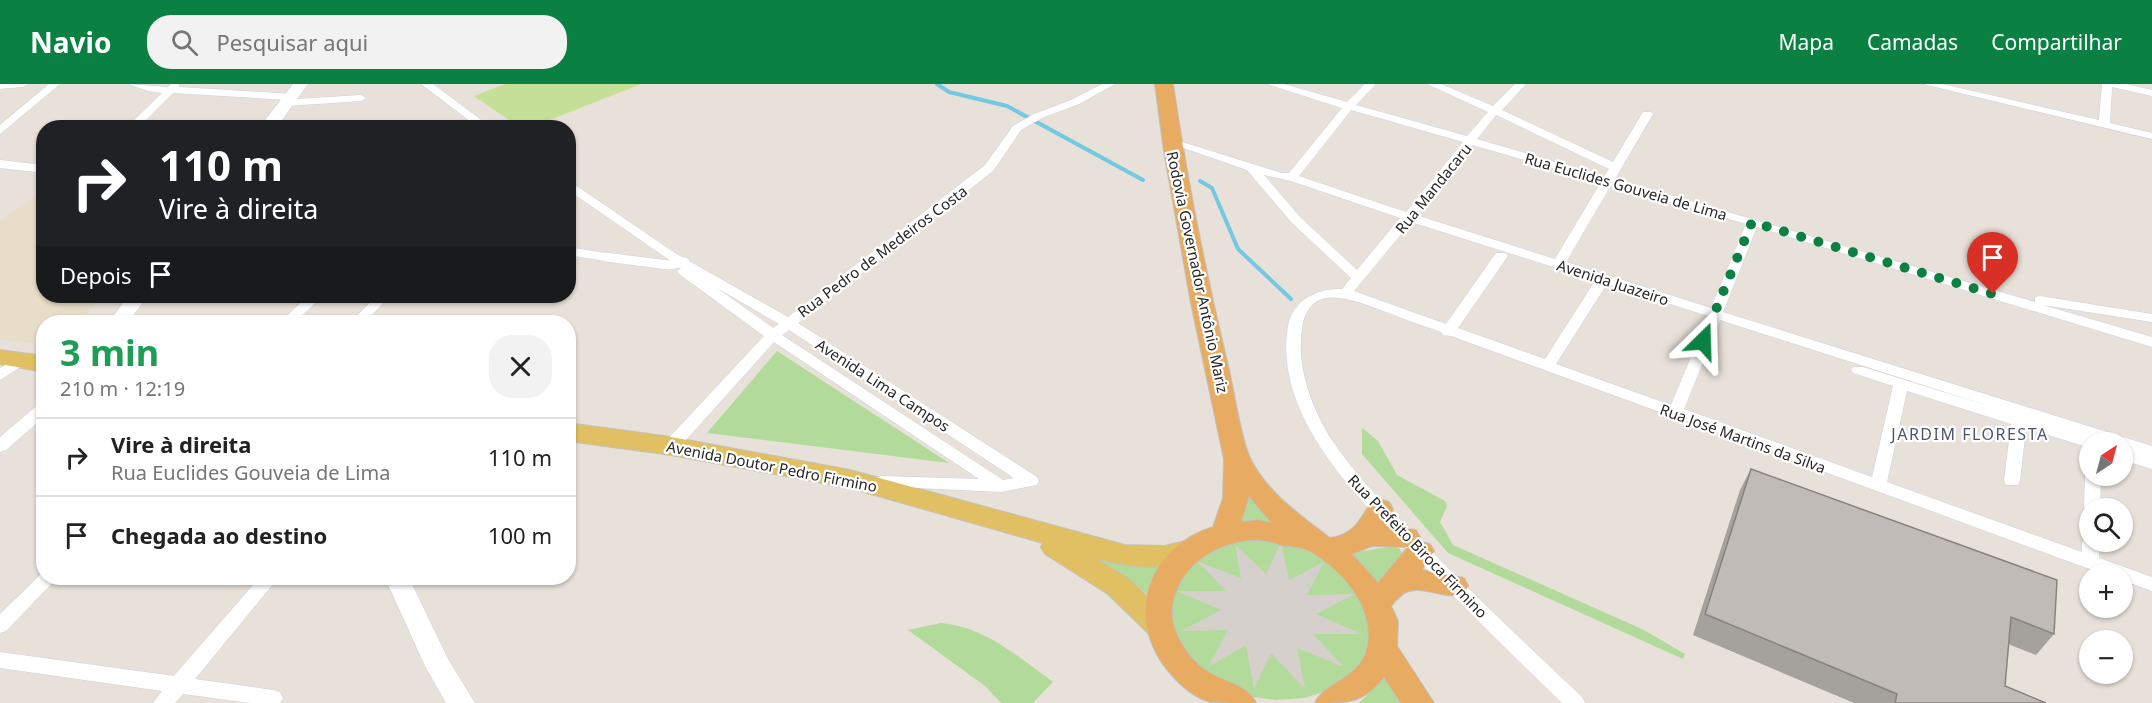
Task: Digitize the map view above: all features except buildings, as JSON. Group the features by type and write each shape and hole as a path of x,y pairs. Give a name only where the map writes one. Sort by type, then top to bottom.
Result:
{"highway":[{"name":"Rodovia Governador Antônio Mariz","path":"1164,84 1172,142 1202,303 1237,459 1236,498 1224,534"},
{"name":"Rodovia Governador Antônio Mariz","path":"1237,459 1269,501 1362,581 1376,603 1383,621 1382,648"},
{"path":"1241,703 1219,696 1186,672 1168,649 1159,626 1159,593 1173,564 1203,541 1224,534 1267,530 1318,545 1346,546 1371,529 1380,509"},
{"path":"1356,540 1370,536 1413,544 1397,582 1376,603"},
{"path":"1397,582 1417,580 1454,586"},
{"path":"1330,703 1347,695 1366,679 1382,648"},
{"path":"1382,648 1406,687 1419,703"}],"main road":[{"path":"273,120 294,94"},
{"path":"126,315 135,303"},
{"name":"Avenida Doutor Pedro Firmino","path":"576,433 671,446 850,479 1125,556 1164,557 1186,552"},
{"name":"Avenida Doutor Pedro Firmino","path":"1006,524 1062,550 1095,570 1133,599 1159,626"},
{"path":"400,585 438,666 461,703"}],"street":[{"path":"0,86 23,84"},
{"path":"0,131 55,84"},
{"path":"133,84 361,98"},
{"path":"426,84 476,120"},
{"name":"Rua Pedro de Medeiros Costa","path":"671,446 773,335 989,168 1011,136 1032,119 1075,102 1110,84"},
{"name":"Rua Euclides Gouveia de Lima","path":"1272,84 1752,222 2152,342"},
{"path":"1286,177 1348,106 1371,84"},
{"path":"1432,84 1495,110 1614,167"},
{"name":"Rua Mandacaru","path":"1297,366 1294,337 1298,314 1314,297 1340,293 1359,279 1495,110 1521,84"},
{"path":"1928,84 1957,87 2152,136"},
{"path":"2104,124 2107,84"},
{"path":"2112,84 2152,93"},
{"path":"139,120 174,87"},
{"path":"1558,264 1647,114"},
{"name":"Avenida Juazeiro","path":"1172,142 1286,177 1287,183 1558,264 1901,384 2079,436"},
{"path":"0,164 36,168"},
{"path":"1250,167 1296,220 1359,279"},
{"name":"Avenida Lima Campos","path":"576,189 677,261 773,335 1001,486 1031,481 788,323 677,261"},
{"name":"Avenida Juazeiro","path":"1407,220 1502,256 1712,318 2079,436"},
{"path":"1675,414 1752,222"},
{"path":"576,252 605,257 677,261"},
{"path":"1448,332 1502,256"},
{"path":"1948,280 2043,300 2152,318"},
{"path":"1547,367 1598,286"},
{"name":"Rua José Martins da Silva","path":"1340,293 2152,584"},
{"path":"295,315 308,303"},
{"path":"365,315 376,303"},
{"path":"813,362 830,351"},
{"path":"0,375 30,361"},
{"name":"Rua Prefeito Biroca Firmino","path":"1297,366 1304,400 1326,442 1380,509 1454,586 1575,703"},
{"path":"1878,487 1901,384"},
{"path":"886,410 903,398"},
{"path":"0,446 36,415"},
{"path":"2012,481 2019,420"},
{"name":"Avenida Juazeiro","path":"2133,448 2152,452"},
{"path":"2133,457 2152,463"},
{"path":"850,479 910,485 1001,486"},
{"path":"2090,552 2090,562"},
{"path":"0,626 41,585"},
{"path":"163,703 263,585"},
{"path":"0,660 273,698"}],"shaded area":[{"path":"36,197 36,303 96,303 85,315 36,315 36,344 0,339 0,221"},
{"path":"1281,542 1289,580 1324,562 1307,595 1355,594 1316,614 1362,634 1313,634 1344,667 1297,648 1305,689 1271,653 1254,689 1246,645 1208,667 1228,630 1181,631 1221,610 1177,591 1226,591 1197,561 1241,578 1235,544 1266,574"}],"green space":[{"path":"505,84 641,84 550,120 509,120 474,96"},
{"path":"777,351 949,463 707,433"},
{"path":"1362,428 1378,441 1397,475 1445,501 1447,506 1440,522 1453,545 1644,630 1685,654 1683,659 1448,553 1362,454"},
{"path":"1244,492 1287,527 1234,526"},
{"path":"1249,538 1301,545 1325,557 1360,592 1371,636 1365,657 1351,676 1330,690 1304,698 1275,700 1246,696 1196,668 1169,626 1173,583 1202,551"},
{"path":"1393,546 1400,549 1402,555 1378,586 1346,554"},
{"path":"1092,557 1132,565 1161,567 1148,595 1124,575"},
{"path":"941,623 973,630 987,637 1014,653 1053,682 1033,703 1001,703 985,686 908,630"},
{"path":"1385,672 1402,703 1359,703 1375,687"}],"waterway":[{"path":"937,84 949,92 1007,106 1143,180"},
{"path":"1200,181 1212,188 1238,249 1291,299"}],"district":[{"name":"JARDIM FLORESTA","path":"1970,434"}],"route":[{"path":"1703,341 1752,222 1993,294"}]}
